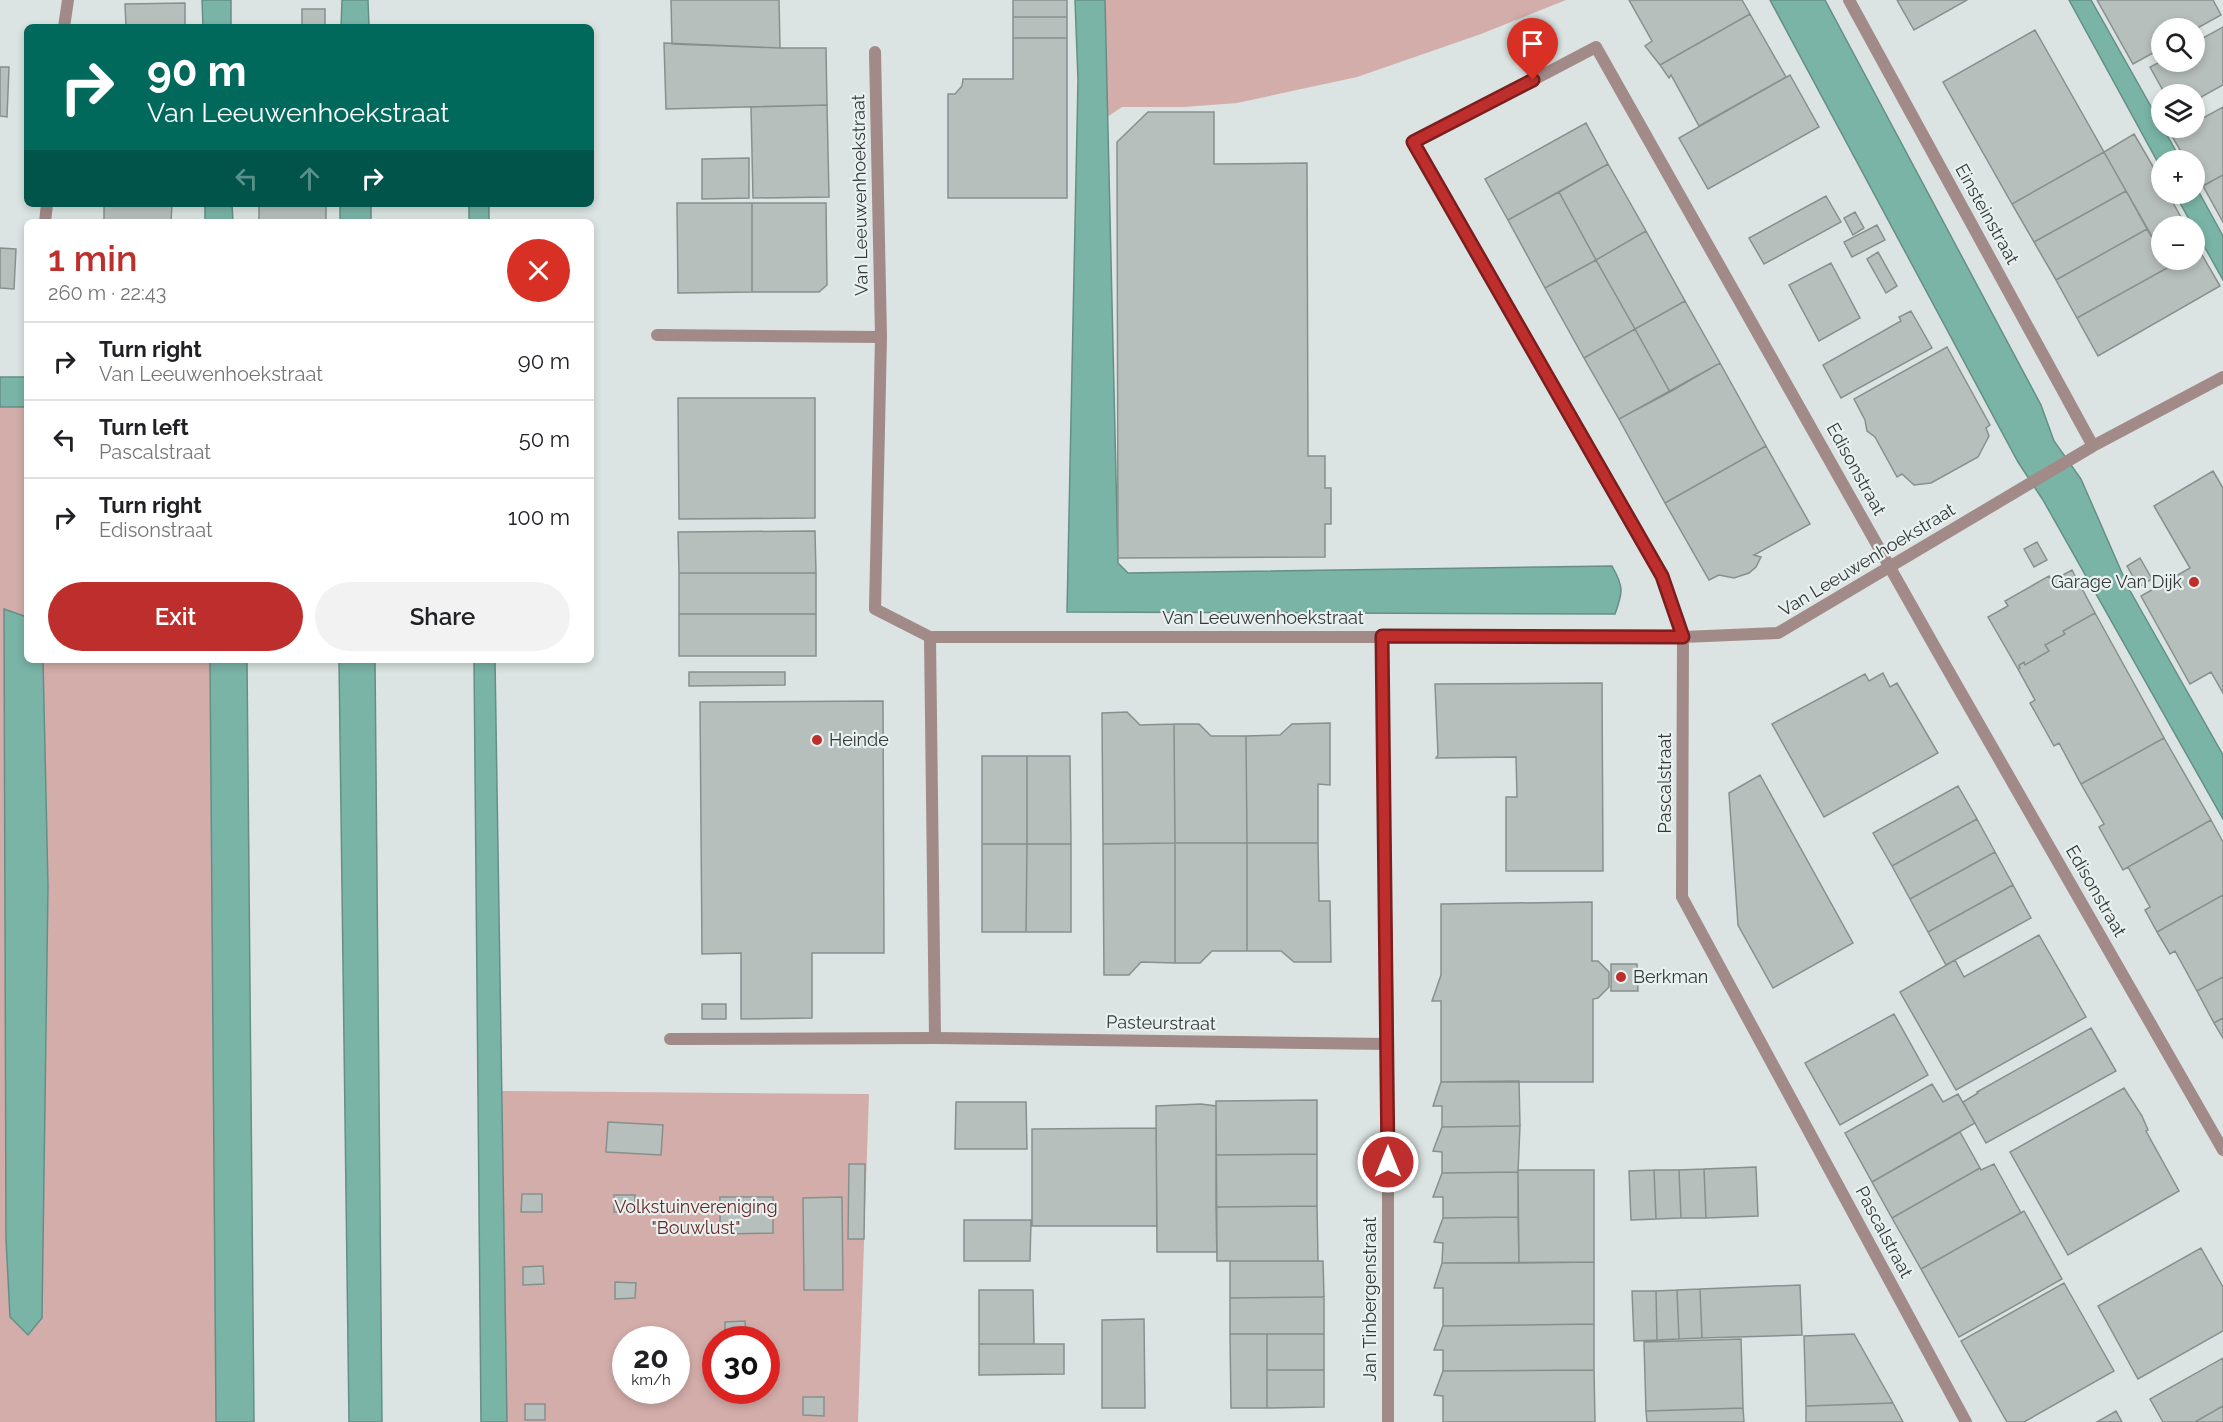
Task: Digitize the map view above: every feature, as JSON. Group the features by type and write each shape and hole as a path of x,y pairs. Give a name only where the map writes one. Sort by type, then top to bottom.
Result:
{"street":[{"path":"64,24 68,0"},
{"name":"Einsteinstraat","path":"1849,0 2093,446"},
{"name":"Edisonstraat","path":"1413,142 1596,47 2223,1150"},
{"name":"Van Leeuwenhoekstraat","path":"875,52 881,337 875,609 930,637 1683,637 1778,633 2093,446 2222,380"},
{"name":"Pascalstraat","path":"1413,142 1662,576 1683,637 1682,897 1966,1422"},
{"path":"657,335 881,337"},
{"name":"Jan Tinbergenstraat","path":"1382,636 1388,1044 1388,1422"},
{"path":"930,637 934,1038"},
{"name":"Pasteurstraat","path":"670,1039 934,1038 1388,1044"}],"green space":[{"path":"1105,0 1566,0 1481,34 1357,77 1237,103 1184,107 1122,107 1107,117"},
{"path":"0,407 24,407 24,616 4,610 28,1335 42,1318 48,886 43,663 210,663 216,1422 0,1422"},
{"name":"Volkstuinvereniging \"Bouwlust\"","path":"502,1091 869,1094 858,1422 507,1422"}],"shaded area":[{"path":"202,0 231,0 231,24 203,24"},
{"path":"342,0 368,0 369,24 341,24"},
{"path":"1075,0 1105,0 1118,563 1128,573 1612,566 1619,579 1621,590 1615,614 1067,612 1078,80"},
{"path":"1770,0 1825,0 2041,405 2054,441 2081,479 2129,589 2223,755 2223,819 2043,500 2018,462"},
{"path":"2069,0 2091,0 2151,107 2151,138 2169,138 2175,150 2151,150"},
{"path":"2205,203 2223,236 2223,280 2205,248 2205,216 2187,216 2181,204"},
{"path":"205,207 232,207 233,219 205,219"},
{"path":"340,207 371,207 371,219 340,219"},
{"path":"469,207 489,207 489,219 469,219"},
{"path":"0,377 24,377 24,407 0,407"},
{"path":"4,609 24,616 24,663 43,663 48,886 42,1318 28,1335 10,1317 6,1239"},
{"path":"210,663 247,663 254,1422 216,1422"},
{"path":"339,663 375,663 382,1422 349,1422"},
{"path":"474,663 495,663 507,1422 481,1422"}],"building":[{"path":"671,0 779,0 780,48 672,44"},
{"path":"1013,0 1067,0 1067,17 1013,17"},
{"path":"1629,0 1742,0 1750,14 1660,65 1645,46 1652,41"},
{"path":"1897,0 1967,0 1914,30"},
{"path":"2097,0 2213,0 2221,15 2205,24 2205,18 2151,18 2151,54 2133,64"},
{"path":"185,3 185,24 126,24 125,4"},
{"path":"302,9 325,9 325,24 302,24"},
{"path":"1750,14 1786,77 1699,126 1671,75 1669,78 1660,65"},
{"path":"1013,17 1067,17 1067,38 1013,38"},
{"path":"2223,27 2223,85 2205,95 2205,84 2159,84 2153,72 2205,72 2205,37"},
{"path":"2035,30 2104,152 2012,204 1943,82"},
{"path":"1013,38 1067,38 1067,198 948,198 948,94 955,94 962,86 963,79 1013,79"},
{"path":"664,43 826,48 827,105 666,109"},
{"path":"0,67 9,67 7,117 0,116"},
{"path":"1790,75 1819,127 1708,189 1679,138"},
{"path":"827,105 829,197 753,198 751,107"},
{"path":"2223,107 2223,175 2205,185 2205,150 2180,150 2173,138 2205,138 2205,117"},
{"path":"1148,112 1214,112 1214,164 1307,163 1308,456 1325,456 1325,488 1331,488 1331,524 1325,524 1325,557 1118,558 1117,142"},
{"path":"1586,123 1608,164 1508,220 1485,179"},
{"path":"2134,134 2151,163 2151,204 2174,204 2180,216 2151,216 2151,235 2104,152"},
{"path":"2104,152 2126,191 2034,242 2012,204"},
{"path":"749,158 749,198 702,199 702,159"},
{"path":"1608,164 1646,231 1596,260 1559,192"},
{"path":"2223,175 2223,222 2205,190 2205,185"},
{"path":"2126,191 2147,229 2056,280 2034,242"},
{"path":"1559,192 1596,260 1545,288 1508,220"},
{"path":"1826,196 1841,222 1764,264 1749,238"},
{"path":"677,203 752,203 752,292 678,293"},
{"path":"752,203 826,203 827,285 819,292 752,292"},
{"path":"104,207 172,207 171,219 104,219"},
{"path":"259,207 326,207 326,219 259,219"},
{"path":"1855,212 1864,228 1853,235 1844,218"},
{"path":"1877,225 1885,240 1852,257 1844,242"},
{"path":"2147,229 2151,236 2151,270 2164,270 2077,318 2056,280"},
{"path":"1646,231 1685,301 1635,329 1596,260"},
{"path":"0,248 16,249 14,289 0,288"},
{"path":"1878,252 1897,286 1886,293 1867,259"},
{"path":"1596,260 1635,329 1584,358 1545,288"},
{"path":"2205,260 2220,286 2098,356 2077,318 2164,270 2205,270"},
{"path":"1831,263 1860,318 1819,341 1789,285"},
{"path":"1685,301 1720,363 1670,392 1635,329"},
{"path":"1911,311 1932,348 1841,398 1823,365 1901,321 1899,317"},
{"path":"1635,329 1670,392 1619,419 1584,358"},
{"path":"1947,347 1990,425 1986,428 1989,436 1978,457 1931,483 1914,485 1902,474 1897,477 1875,437 1867,431 1865,420 1854,399"},
{"path":"1720,363 1766,446 1665,503 1619,419"},
{"path":"678,398 815,398 815,518 679,519"},
{"path":"1766,446 1810,524 1754,555 1761,557 1756,567 1749,573 1734,578 1719,575 1709,580 1665,503"},
{"name":"Garage Van Dijk","path":"2213,471 2223,488 2223,693 2211,672 2190,684 2141,596 2190,568 2154,506"},
{"path":"815,531 816,573 679,573 678,532"},
{"path":"2037,542 2047,560 2034,567 2024,549"},
{"path":"2140,558 2152,579 2139,587 2127,566"},
{"path":"2072,570 2095,613 2063,631 2065,634 2045,645 2049,651 2025,665 2024,662 2019,665 2018,669 1988,617 2008,606 2005,601 2049,576 2052,581"},
{"path":"679,573 816,573 816,614 679,614"},
{"path":"2095,613 2164,738 2081,784 2059,743 2054,746 2030,703 2035,700 2018,669 2019,665 2024,662 2025,665 2049,651 2045,645 2065,634 2063,631"},
{"path":"679,614 816,614 816,656 679,656"},
{"path":"689,672 785,672 785,685 689,686"},
{"path":"1883,673 1890,687 1897,683 1938,753 1824,817 1772,724 1865,674 1869,681"},
{"path":"1602,683 1603,871 1506,871 1506,797 1517,797 1516,757 1436,758 1438,755 1435,684"},
{"path":"883,701 884,953 812,953 812,1018 741,1019 741,953 702,954 700,702"},
{"path":"1127,712 1140,725 1174,724 1175,843 1103,844 1102,713"},
{"path":"1330,723 1330,785 1318,784 1318,843 1247,843 1246,736 1280,735 1292,724"},
{"path":"1174,724 1199,724 1211,736 1246,736 1247,843 1175,843"},
{"path":"2164,738 2211,820 2123,870 2099,827 2104,824 2081,784"},
{"path":"982,756 1027,756 1027,844 982,844"},
{"path":"1027,756 1070,756 1071,844 1027,844"},
{"path":"1760,775 1853,943 1773,988 1738,925 1729,793"},
{"path":"1958,786 1977,819 1892,866 1873,833"},
{"path":"1977,819 1995,852 1910,899 1892,866"},
{"path":"2211,820 2223,842 2223,895 2157,932 2145,910 2150,907 2128,867"},
{"path":"1175,843 1247,843 1247,951 1212,951 1200,963 1175,963"},
{"path":"1175,843 1175,963 1141,962 1129,975 1104,975 1103,844"},
{"path":"1247,843 1318,843 1319,901 1330,901 1331,962 1294,962 1281,951 1247,951"},
{"path":"982,844 1027,844 1026,932 982,932"},
{"path":"1027,844 1071,844 1071,932 1026,932"},
{"path":"1995,852 2013,885 1928,932 1910,899"},
{"path":"2013,885 2031,918 1946,965 1928,932"},
{"path":"2223,895 2223,977 2197,991 2175,951 2170,954 2157,932"},
{"path":"1592,902 1592,961 1598,961 1609,972 1609,987 1598,998 1593,999 1593,1082 1441,1082 1441,1001 1432,1001 1441,975 1441,904"},
{"path":"2039,935 2086,1017 1956,1090 1900,992 1955,960 1964,977"},
{"path":"1611,964 1637,964 1638,991 1611,991"},
{"path":"2223,977 2223,1018 2214,1023 2197,991"},
{"path":"702,1004 726,1004 726,1019 702,1019"},
{"path":"1894,1014 1928,1075 1840,1125 1805,1063"},
{"path":"2223,1018 2223,1038 2214,1023"},
{"path":"2091,1028 2116,1071 1986,1143 1963,1102"},
{"path":"1519,1081 1520,1126 1442,1127 1442,1106 1433,1106 1441,1082"},
{"path":"1932,1084 1943,1102 1958,1094 1975,1123 1872,1182 1845,1133"},
{"path":"2124,1088 2142,1116 2148,1130 2146,1131 2179,1191 2068,1255 2010,1152"},
{"path":"1317,1100 1317,1154 1216,1155 1216,1101"},
{"path":"956,1102 1026,1102 1027,1149 955,1149"},
{"path":"1201,1104 1216,1106 1217,1252 1157,1252 1156,1106"},
{"path":"608,1122 663,1125 661,1155 606,1152"},
{"path":"1520,1126 1518,1172 1442,1173 1442,1152 1433,1151 1442,1127"},
{"path":"1156,1128 1157,1226 1032,1226 1032,1129"},
{"path":"1960,1132 1980,1168 1892,1218 1872,1182"},
{"path":"1317,1154 1317,1206 1216,1207 1216,1155"},
{"path":"849,1164 865,1164 864,1239 848,1239"},
{"path":"1994,1164 2021,1213 1921,1269 1892,1218 1980,1168 1981,1170"},
{"path":"1756,1167 1758,1216 1706,1218 1704,1169"},
{"path":"1704,1169 1706,1218 1681,1218 1679,1170"},
{"path":"1518,1170 1594,1170 1594,1262 1519,1263"},
{"path":"1654,1170 1679,1170 1681,1218 1656,1219"},
{"path":"1654,1170 1656,1219 1631,1220 1629,1171"},
{"path":"1518,1172 1518,1217 1443,1218 1443,1197 1433,1197 1442,1173"},
{"path":"522,1194 542,1194 542,1212 521,1212"},
{"path":"614,1195 635,1195 635,1212 614,1212"},
{"path":"720,1197 773,1197 773,1233 720,1234"},
{"path":"842,1197 843,1290 804,1290 803,1198"},
{"path":"1317,1206 1318,1261 1217,1261 1216,1207"},
{"path":"2024,1211 2062,1279 1959,1337 1921,1269"},
{"path":"1518,1217 1519,1263 1442,1263 1443,1243 1434,1242 1443,1218"},
{"path":"964,1220 1031,1220 1030,1261 964,1261"},
{"path":"2201,1248 2223,1287 2223,1331 2138,1379 2098,1306"},
{"path":"1230,1261 1323,1261 1324,1297 1230,1298"},
{"path":"1594,1262 1594,1324 1443,1326 1443,1288 1434,1288 1442,1263"},
{"path":"543,1266 544,1284 523,1285 523,1267"},
{"path":"615,1282 636,1283 635,1298 615,1299"},
{"path":"2064,1283 2114,1371 2024,1422 2007,1422 1961,1341"},
{"path":"1800,1285 1802,1335 1702,1338 1700,1289"},
{"path":"1700,1289 1702,1338 1679,1339 1677,1290"},
{"path":"979,1290 1033,1290 1034,1344 979,1344"},
{"path":"1677,1290 1679,1339 1657,1340 1656,1291"},
{"path":"1632,1291 1656,1291 1657,1340 1634,1341"},
{"path":"1324,1297 1324,1334 1230,1334 1230,1298"},
{"path":"1144,1319 1145,1408 1102,1408 1102,1320"},
{"path":"745,1321 745,1326 725,1326 725,1322"},
{"path":"1594,1324 1594,1370 1443,1371 1443,1350 1434,1350 1443,1326"},
{"path":"1230,1334 1267,1334 1267,1408 1231,1408"},
{"path":"1267,1334 1324,1334 1324,1370 1267,1370"},
{"path":"1854,1334 1893,1403 1806,1406 1804,1336"},
{"path":"1741,1339 1743,1408 1646,1411 1644,1342"},
{"path":"979,1344 1064,1344 1064,1374 979,1375"},
{"path":"2223,1358 2223,1406 2195,1422 2163,1422 2150,1399"},
{"path":"1267,1370 1324,1370 1324,1407 1267,1408"},
{"path":"1594,1370 1595,1422 1443,1422 1443,1396 1434,1395 1443,1371"},
{"path":"803,1397 824,1397 824,1416 803,1415"},
{"path":"1893,1403 1903,1422 1806,1422 1806,1406"},
{"path":"525,1404 545,1404 545,1420 525,1420"},
{"path":"2223,1406 2223,1422 2195,1422"},
{"path":"1743,1408 1744,1422 1647,1422 1646,1411"},
{"path":"2116,1411 2122,1422 2097,1422"}],"place":[{"name":"Garage Van Dijk","path":"2194,582"},
{"name":"Heinde","path":"817,740"},
{"name":"Berkman","path":"1621,977"}],"route":[{"path":"1388,1162 1382,636 1683,637 1662,576 1413,142 1533,80"}]}
